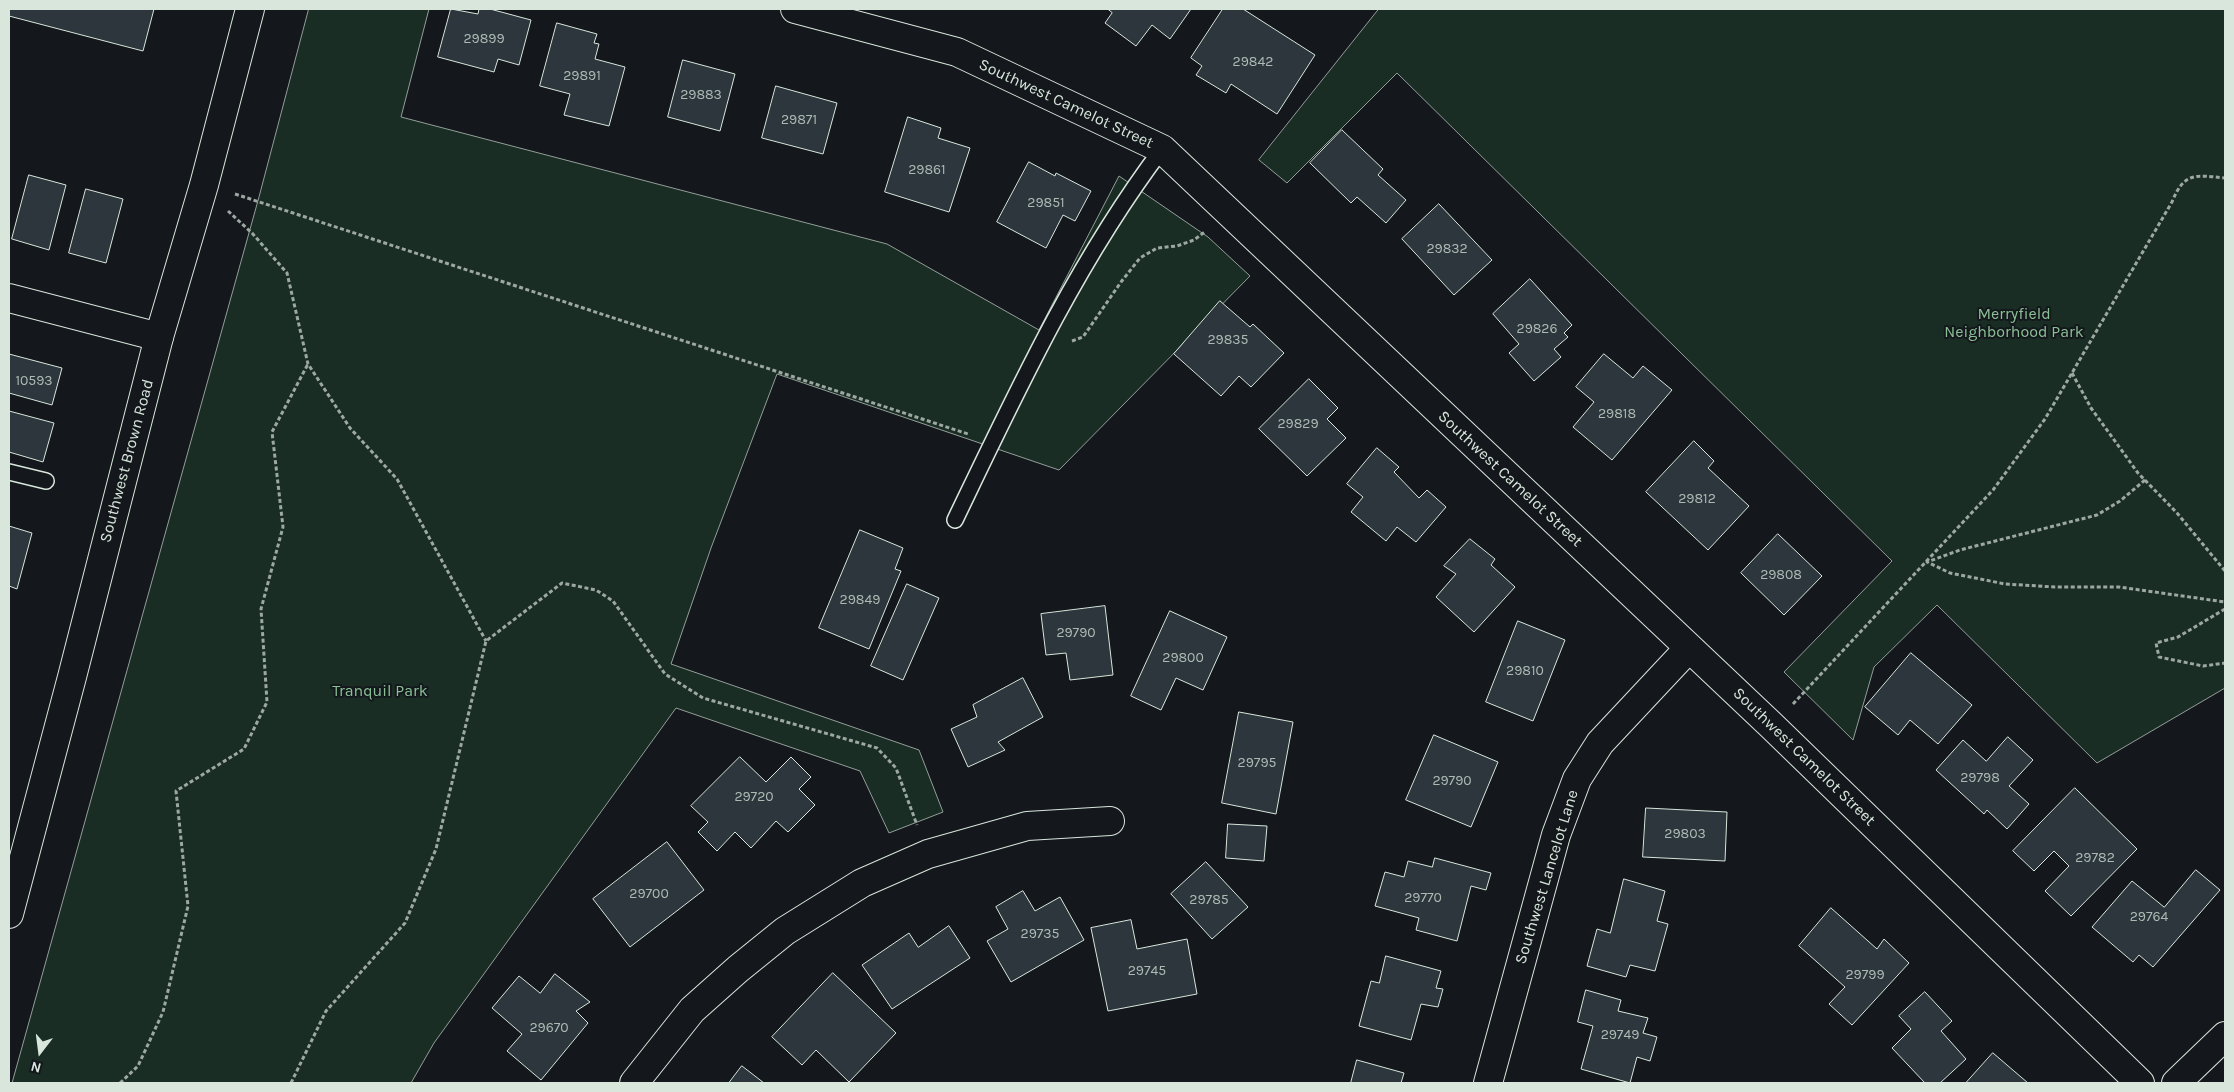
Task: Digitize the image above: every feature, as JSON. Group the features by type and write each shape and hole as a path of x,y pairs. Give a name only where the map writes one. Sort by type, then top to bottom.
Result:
{"street":[{"name":"Southwest Brown Road","path":"9,914 14,876 72,677 160,337 211,187 250,9"},
{"name":"Southwest Camelot Street","path":"795,9 957,52 1162,149 1772,726 2140,1083"},
{"path":"9,298 160,337"},
{"name":"Southwest Lancelot Lane","path":"1488,1083 1556,835 1577,779 1600,743 1689,648"},
{"path":"634,1083 692,1010 738,968 777,938 862,883 928,854 1027,826 1110,821"},
{"path":"2176,1083 2225,1036"}],"lane":[{"path":"955,520 992,442 1079,274 1135,184 1162,149"},
{"path":"9,472 46,481"}],"path":[{"path":"1772,726 1927,562 1992,490 2045,419 2172,202 2178,187 2185,180 2191,178 2204,176 2225,178"},
{"path":"211,187 219,202 252,233 287,273 308,364 350,428 397,479 486,641"},
{"path":"211,187 992,442"},
{"path":"1044,340 1071,341 1083,337 1140,258 1157,248 1177,246 1194,240 1230,214"},
{"path":"120,1083 138,1066 163,1012 188,906 176,791 244,749 267,702 260,609 282,527 272,432 308,364"},
{"path":"2072,373 2091,408 2145,480 2177,514 2225,571"},
{"path":"1927,562 1960,550 2097,515 2120,501 2145,480"},
{"path":"1927,562 1950,573 2005,584 2055,587 2119,587 2225,602"},
{"path":"291,1083 326,1011 405,923 436,849 486,641 562,583 596,590 613,600 665,674 703,698 877,748 896,768 928,854"},
{"path":"2225,609 2178,637 2156,643 2159,657 2202,666 2225,663"}],"green space":[{"name":"Tranquil Park","path":"309,9 429,9 401,117 887,244 1039,330 1119,176 1208,237 1250,276 1059,470 777,374 711,548 671,664 919,750 943,812 889,833 860,771 676,708 434,1043 411,1083 12,1083 259,197"},
{"name":"Merryfield Neighborhood Park","path":"1379,9 2225,9 2225,688 2097,763 1937,605 1874,667 1853,740 1784,672 1892,561 1397,73 1287,183 1259,160"}],"building":[{"path":"9,9 154,9 143,51 9,16"},
{"path":"451,9 478,14 479,9 490,9 531,20 519,65 498,59 494,72 438,57"},
{"path":"1108,9 1191,9 1170,39 1152,25 1136,46 1105,23 1112,13"},
{"path":"1223,9 1243,9 1315,55 1277,114 1231,84 1226,93 1196,75 1202,66 1191,58"},
{"path":"557,23 597,34 594,43 599,44 595,59 625,67 609,126 564,115 570,94 540,86"},
{"path":"683,60 735,74 720,131 668,117"},
{"path":"776,86 837,103 823,154 762,138"},
{"path":"908,117 941,128 938,138 970,148 949,212 885,192"},
{"path":"1342,130 1383,169 1378,175 1406,200 1386,223 1357,197 1351,203 1310,163"},
{"path":"1029,162 1055,176 1056,173 1091,191 1075,221 1063,215 1046,248 997,222"},
{"path":"29,175 66,185 49,250 12,239"},
{"path":"86,189 123,199 106,263 69,253"},
{"path":"1439,204 1492,260 1454,295 1402,239"},
{"path":"1530,279 1572,325 1564,333 1568,337 1554,349 1561,357 1534,381 1509,353 1519,344 1493,314"},
{"path":"1220,301 1250,327 1253,324 1284,353 1251,387 1239,376 1221,396 1174,354"},
{"path":"9,354 62,368 52,405 9,393"},
{"path":"1604,354 1633,378 1643,366 1672,390 1612,460 1573,427 1594,402 1576,387"},
{"path":"1309,379 1338,408 1327,419 1346,438 1307,476 1259,429"},
{"path":"9,411 54,423 43,462 9,452"},
{"path":"1694,441 1714,461 1708,468 1749,506 1708,550 1646,492"},
{"path":"1377,448 1399,467 1394,472 1419,498 1427,490 1446,507 1416,542 1397,527 1386,541 1351,512 1363,497 1347,484"},
{"path":"9,526 32,533 17,589 9,586"},
{"path":"860,530 903,548 895,569 901,571 869,649 819,628"},
{"path":"1778,534 1822,576 1784,615 1741,573"},
{"path":"1470,539 1495,559 1491,565 1515,587 1474,632 1436,597 1456,574 1444,566"},
{"path":"907,584 939,598 903,680 871,666"},
{"path":"1105,606 1113,675 1070,680 1066,653 1046,655 1041,614"},
{"path":"1170,611 1227,637 1203,690 1176,678 1161,710 1131,696"},
{"path":"1518,621 1565,640 1533,721 1486,702"},
{"path":"1911,653 1972,705 1938,744 1910,720 1898,735 1865,707"},
{"path":"1023,678 1043,717 998,742 1005,750 968,767 951,729 977,717 973,705"},
{"path":"1239,712 1293,722 1276,814 1222,803"},
{"path":"1434,735 1498,762 1471,827 1406,800"},
{"path":"2008,737 2033,760 2009,786 2029,804 2007,829 1987,810 1984,814 1936,770 1963,740 1986,761"},
{"path":"740,757 766,782 791,757 811,777 799,789 815,805 788,832 776,821 751,848 735,832 717,851 698,832 708,822 691,806"},
{"path":"2075,788 2137,849 2071,916 2045,891 2069,866 2054,851 2034,871 2013,851"},
{"path":"1646,808 1727,812 1725,861 1643,857"},
{"path":"1228,824 1267,826 1264,861 1226,858"},
{"path":"667,842 704,890 630,947 593,899"},
{"path":"1435,858 1491,873 1486,890 1471,886 1457,941 1416,930 1419,918 1375,906 1385,872 1404,877 1408,861 1432,867"},
{"path":"1206,862 1248,907 1212,939 1171,894"},
{"path":"2196,870 2220,890 2153,967 2139,955 2133,962 2092,927 2132,881 2164,907"},
{"path":"1624,879 1665,891 1657,921 1668,924 1655,971 1630,965 1626,977 1587,966 1597,929 1610,933"},
{"path":"1023,891 1035,911 1060,897 1084,940 1011,982 987,941 1008,929 996,907"},
{"path":"1831,908 1877,949 1884,939 1909,963 1852,1025 1829,1004 1845,987 1799,946"},
{"path":"1131,920 1137,949 1187,939 1197,994 1108,1011 1091,928"},
{"path":"949,926 970,958 892,1009 862,965 909,933 918,947"},
{"path":"1386,956 1441,971 1436,988 1443,989 1438,1007 1421,1004 1411,1040 1359,1026 1371,981 1379,983"},
{"path":"833,973 896,1033 849,1082 816,1050 802,1065 772,1037"},
{"path":"555,974 590,1002 576,1011 588,1023 541,1080 507,1051 522,1034 492,1008 519,976 540,993"},
{"path":"1586,990 1621,1000 1618,1011 1648,1018 1643,1033 1657,1037 1650,1061 1637,1057 1630,1083 1581,1069 1593,1026 1578,1022"},
{"path":"1925,992 1952,1021 1941,1031 1966,1059 1940,1083 1925,1083 1892,1048 1911,1029 1899,1016"},
{"path":"1993,1053 2028,1083 1966,1083"},
{"path":"1357,1060 1404,1073 1401,1083 1351,1083"},
{"path":"742,1066 764,1083 729,1083"}]}
